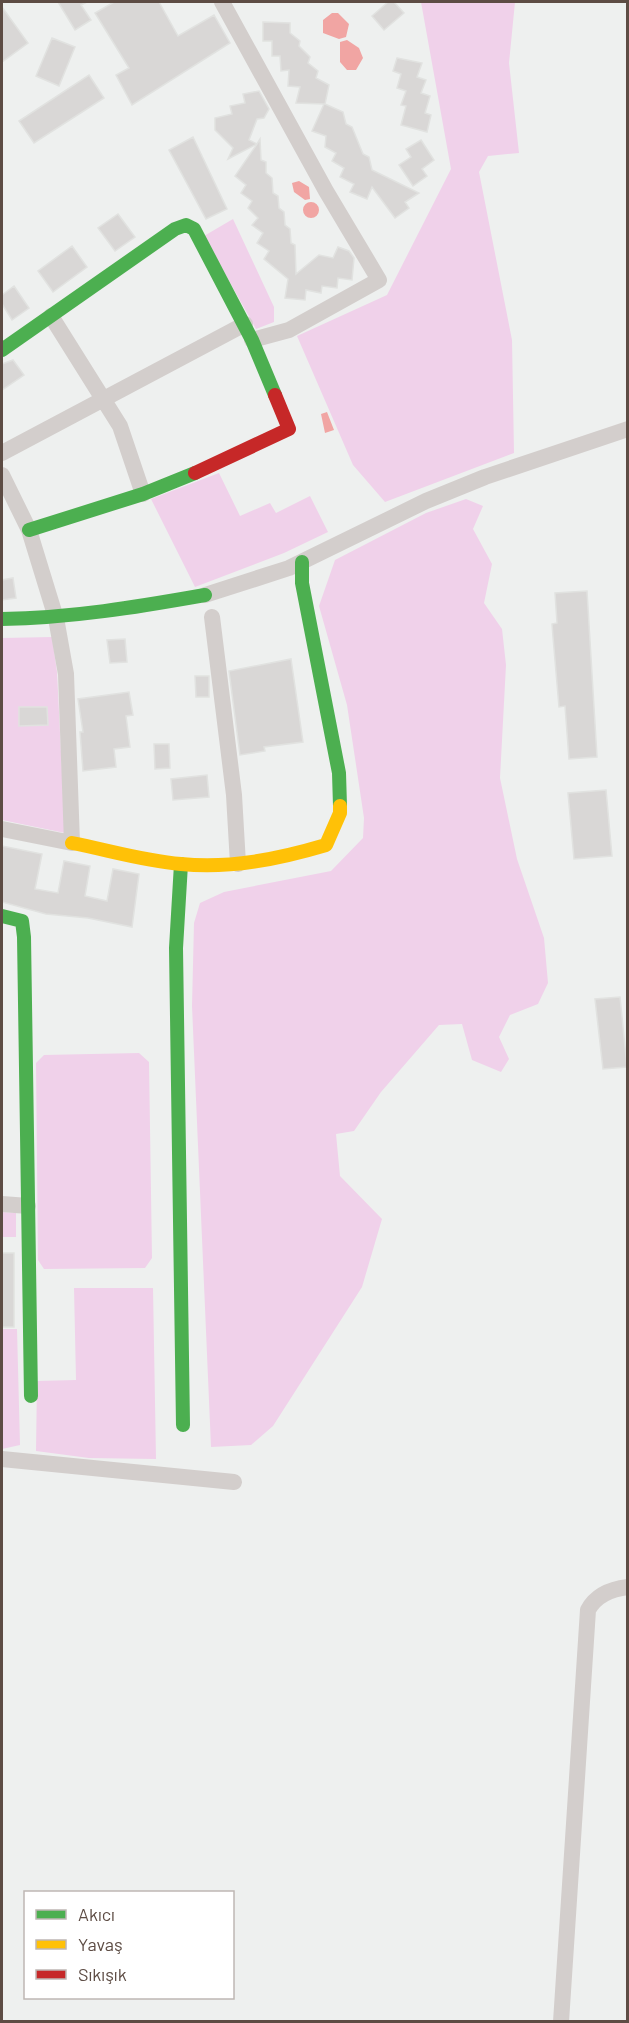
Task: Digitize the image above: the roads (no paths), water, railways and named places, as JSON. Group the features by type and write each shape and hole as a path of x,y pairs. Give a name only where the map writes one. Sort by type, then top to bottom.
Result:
{"street":[{"path":"222,2 326,191 379,280 289,330 252,340"},
{"path":"2,350 175,229 186,225 194,229 245,324 289,429 209,468 143,494 29,530"},
{"path":"51,316 120,426 143,494"},
{"path":"2,453 245,324"},
{"path":"2,619 56,618 109,612 206,595 302,562 426,501 475,481 568,447 627,429"},
{"path":"2,475 29,530 56,618 66,674 72,843"},
{"path":"2,829 181,864 238,864 293,855 326,845 340,813 339,773 303,583 302,562"},
{"path":"212,617 234,795 238,864"},
{"path":"181,864 176,948 183,1425"},
{"path":"2,916 22,921 24,937 31,1396"},
{"path":"2,1204 28,1206"},
{"path":"2,1459 234,1482"},
{"path":"561,2022 588,1610 592,1602 613,1589 627,1587"}]}
